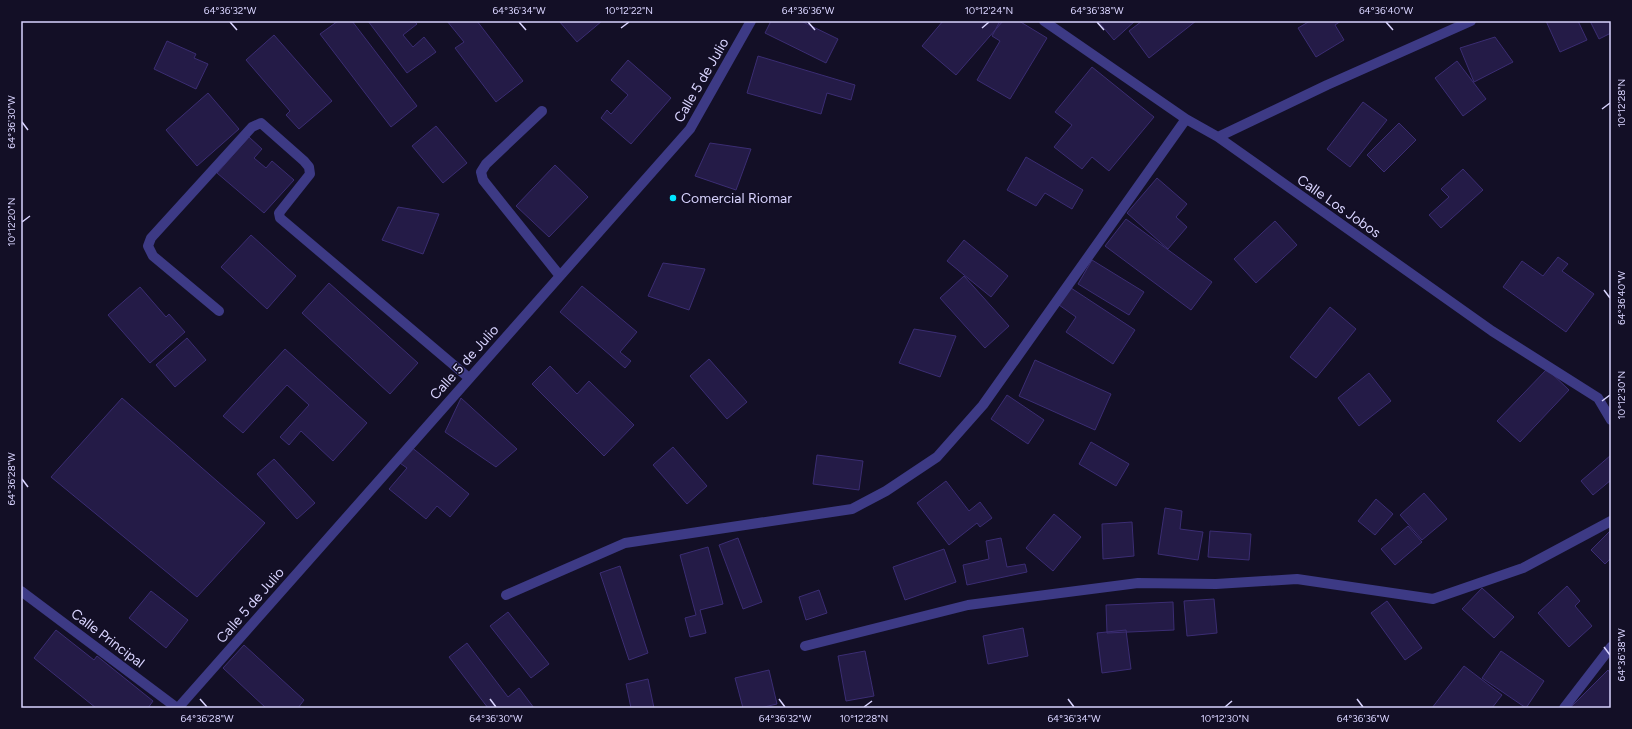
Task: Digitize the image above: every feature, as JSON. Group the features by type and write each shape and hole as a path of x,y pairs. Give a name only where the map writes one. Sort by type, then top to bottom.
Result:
{"street":[{"name":"Calle 5 de Julio","path":"178,708 690,129 751,21"},
{"name":"Calle Los Jobos","path":"1044,21 1186,120 1218,137 1492,330 1598,398 1611,420"},
{"path":"1218,137 1327,85 1471,21"},
{"path":"542,111 486,164 481,172 483,180 560,276"},
{"path":"506,595 625,543 852,509 886,491 937,457 982,406 1186,120"},
{"path":"219,311 153,256 148,246 150,238 246,133 261,123 294,151 310,167 310,174 279,213 280,218 469,378"},
{"path":"804,646 968,605 1138,583 1216,584 1297,579 1433,599 1523,568 1611,522"},
{"name":"Calle Principal","path":"21,591 178,708"},
{"path":"1564,708 1611,647"}],"building":[{"path":"338,21 352,21 417,106 391,127 320,34"},
{"path":"368,21 414,21 417,24 403,35 413,47 424,37 436,52 407,73"},
{"path":"447,21 477,21 523,81 496,102 455,48 464,42"},
{"path":"559,21 602,21 577,42"},
{"path":"771,21 801,21 838,39 826,63 765,33"},
{"path":"943,21 1003,21 956,75 922,46"},
{"path":"1000,21 1019,21 1047,38 1010,99 977,80 1000,41 992,36"},
{"path":"1098,21 1135,21 1114,40"},
{"path":"1142,21 1196,21 1149,58 1129,31"},
{"path":"1310,21 1341,21 1335,25 1344,40 1316,57 1298,28"},
{"path":"1546,21 1578,21 1587,40 1560,52"},
{"path":"1590,21 1611,21 1611,33 1599,39"},
{"path":"274,35 332,101 299,129 286,115 290,111 246,60"},
{"path":"1495,37 1513,62 1474,82 1460,48"},
{"path":"167,41 196,54 194,58 208,64 196,89 154,69"},
{"path":"758,56 855,85 851,100 827,93 821,114 747,93"},
{"path":"628,60 671,98 631,144 601,118 607,110 611,114 628,95 611,80"},
{"path":"1457,61 1486,99 1463,116 1435,78"},
{"path":"1092,67 1154,117 1109,171 1092,157 1082,169 1054,147 1072,125 1055,112"},
{"path":"208,93 239,129 197,166 166,130"},
{"path":"1363,102 1387,120 1350,167 1327,149"},
{"path":"1399,123 1416,140 1384,172 1367,155"},
{"path":"436,126 467,163 443,183 412,146"},
{"path":"249,137 262,149 254,158 266,168 272,161 294,180 264,213 217,173"},
{"path":"710,143 751,149 736,190 695,176"},
{"path":"1026,157 1083,190 1072,209 1045,193 1036,206 1007,190"},
{"path":"555,165 588,197 549,237 516,206"},
{"path":"1463,169 1483,190 1441,228 1429,215 1449,197 1441,189"},
{"path":"1157,178 1187,204 1176,217 1187,227 1168,249 1127,213"},
{"path":"398,207 439,214 423,254 382,240"},
{"path":"1126,219 1212,282 1191,310 1105,246"},
{"path":"1275,221 1297,245 1256,283 1234,259"},
{"path":"251,235 296,276 267,309 221,267"},
{"path":"964,240 1008,276 991,297 947,261"},
{"path":"1558,257 1568,264 1562,271 1594,294 1566,332 1503,287 1522,261 1543,276"},
{"path":"1092,260 1144,292 1129,315 1078,284"},
{"path":"663,263 705,269 689,310 648,296"},
{"path":"964,276 1009,326 985,348 940,298"},
{"path":"329,283 418,363 390,394 302,313"},
{"path":"582,286 637,332 620,352 631,361 625,368 560,312"},
{"path":"140,287 166,317 169,314 185,332 150,363 108,315"},
{"path":"1071,288 1135,330 1113,364 1066,332 1076,317 1059,305"},
{"path":"1330,307 1356,329 1316,378 1290,357"},
{"path":"914,329 956,336 940,377 899,363"},
{"path":"187,338 206,360 175,387 156,365"},
{"path":"285,349 367,423 333,461 301,431 289,445 280,437 309,405 287,385 243,433 223,416"},
{"path":"709,359 747,402 727,419 690,376"},
{"path":"1035,360 1111,394 1095,430 1019,396"},
{"path":"550,366 577,394 589,381 634,425 604,456 532,384"},
{"path":"1547,369 1569,390 1520,442 1497,421"},
{"path":"1369,373 1391,401 1359,426 1338,398"},
{"path":"1007,395 1044,420 1028,444 991,419"},
{"path":"122,398 265,523 197,597 51,477"},
{"path":"461,398 517,449 496,467 445,432"},
{"path":"1091,442 1129,464 1116,486 1079,464"},
{"path":"410,446 469,494 450,517 437,506 426,519 389,489 407,468 397,461"},
{"path":"673,447 707,486 687,504 653,465"},
{"path":"817,455 863,461 859,490 813,484"},
{"path":"1611,455 1611,480 1593,495 1581,481"},
{"path":"274,459 315,503 297,519 257,474"},
{"path":"946,481 969,511 980,502 992,518 980,527 977,523 949,545 917,503"},
{"path":"1424,493 1447,519 1422,540 1400,515"},
{"path":"1376,499 1393,514 1375,535 1358,521"},
{"path":"1165,508 1182,511 1180,529 1203,532 1198,560 1158,554"},
{"path":"1054,514 1081,537 1053,571 1026,548"},
{"path":"1132,522 1134,556 1103,559 1102,524"},
{"path":"1408,526 1422,542 1395,565 1381,549"},
{"path":"1611,530 1611,558 1605,564 1591,550"},
{"path":"1210,531 1251,534 1249,560 1208,557"},
{"path":"738,538 762,602 743,609 719,545"},
{"path":"1001,538 1007,567 1025,564 1027,572 967,585 963,565 989,559 986,541"},
{"path":"708,547 723,604 700,610 706,633 690,637 685,618 696,615 680,555"},
{"path":"944,549 956,582 905,600 893,567"},
{"path":"620,566 648,653 629,660 600,573"},
{"path":"1567,586 1580,601 1575,606 1592,626 1569,647 1538,613"},
{"path":"1482,588 1514,617 1494,638 1462,609"},
{"path":"819,590 827,613 806,620 799,597"},
{"path":"151,591 188,620 166,648 129,618"},
{"path":"1214,599 1217,633 1187,636 1184,601"},
{"path":"1387,601 1422,648 1405,660 1371,613"},
{"path":"1173,602 1174,630 1107,633 1106,605"},
{"path":"508,612 549,664 531,678 490,626"},
{"path":"1023,628 1028,656 988,664 983,636"},
{"path":"56,630 94,660 97,656 153,701 148,708 96,708 34,658"},
{"path":"1126,630 1131,669 1102,673 1097,633"},
{"path":"467,643 508,697 519,688 534,708 488,708 449,657"},
{"path":"244,645 304,700 298,708 266,708 223,668"},
{"path":"865,651 874,696 846,701 838,656"},
{"path":"1501,651 1544,681 1526,708 1482,678"},
{"path":"1464,666 1502,695 1492,708 1432,708"},
{"path":"769,670 777,704 760,708 743,708 735,678"},
{"path":"1608,670 1611,674 1611,708 1570,708"},
{"path":"648,679 654,708 631,708 626,684"}],"place":[{"name":"Comercial Riomar","path":"673,198"}]}
